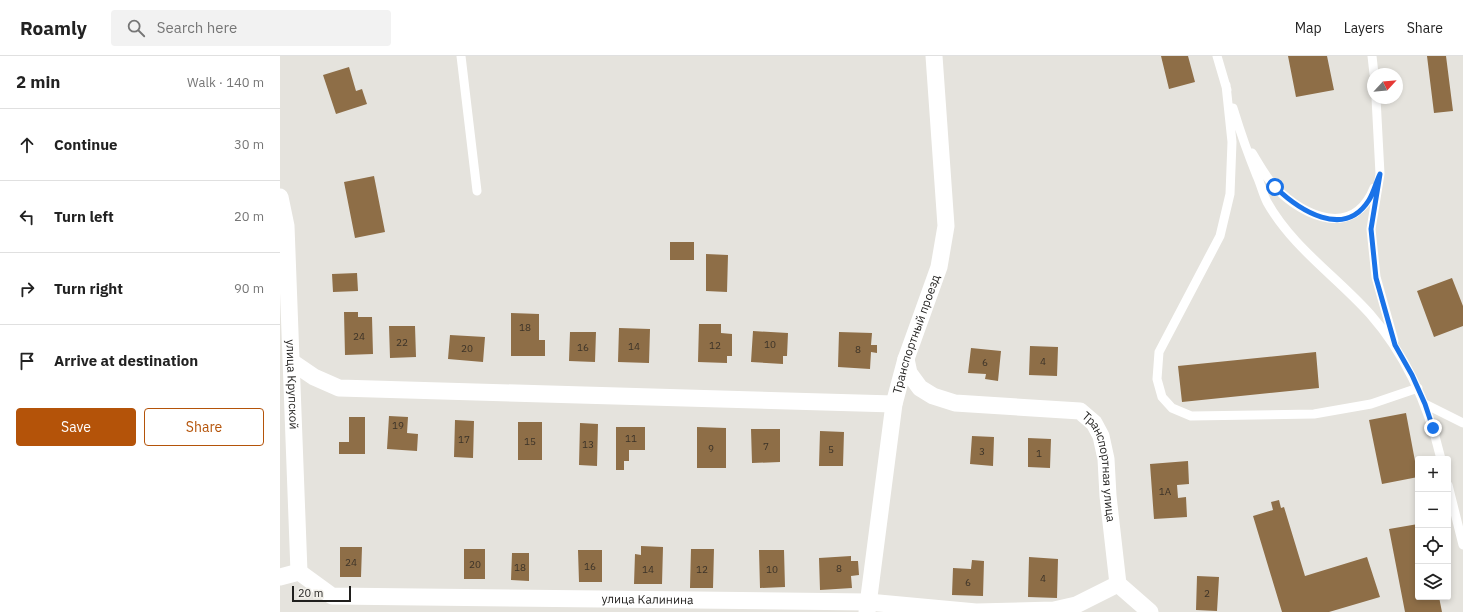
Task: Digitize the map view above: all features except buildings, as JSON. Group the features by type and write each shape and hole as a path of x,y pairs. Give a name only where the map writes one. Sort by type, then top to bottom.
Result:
{"street":[{"name":"Транспортный проезд","path":"867,607 894,404 906,359 939,268 946,226 934,56"},
{"name":"улица Крупской","path":"280,197 286,226 299,572"},
{"name":"Транспортная улица","path":"906,359 909,373 920,388 933,396 955,403 1080,411 1094,423 1101,436 1106,459 1108,496 1118,584"},
{"path":"292,362 314,376 339,388 894,404"},
{"path":"280,577 299,572"},
{"name":"улица Калинина","path":"299,572 332,596 867,607 976,612 1054,610 1076,605 1118,584"},
{"path":"1118,584 1150,612"}],"lane":[{"path":"461,56 477,191"},
{"path":"1217,56 1241,136 1267,202 1296,243 1369,313 1395,345 1425,404 1440,456"},
{"path":"1372,56 1373,68"},
{"path":"1226,85 1232,142 1230,194 1220,236 1159,352 1157,379 1162,397 1172,408 1191,416 1314,414 1371,404 1418,388"},
{"path":"1376,104 1380,174 1371,229 1376,278 1395,345"},
{"path":"1241,136 1275,187 1291,203 1318,217 1339,219 1356,214 1369,200 1380,174"},
{"path":"1425,404 1463,423"},
{"path":"1450,492 1463,545"}],"route":[{"path":"1275,187 1291,203 1318,217 1339,219 1356,214 1369,200 1380,174 1371,229 1376,278 1395,345 1412,375 1425,404 1433,428"}]}
